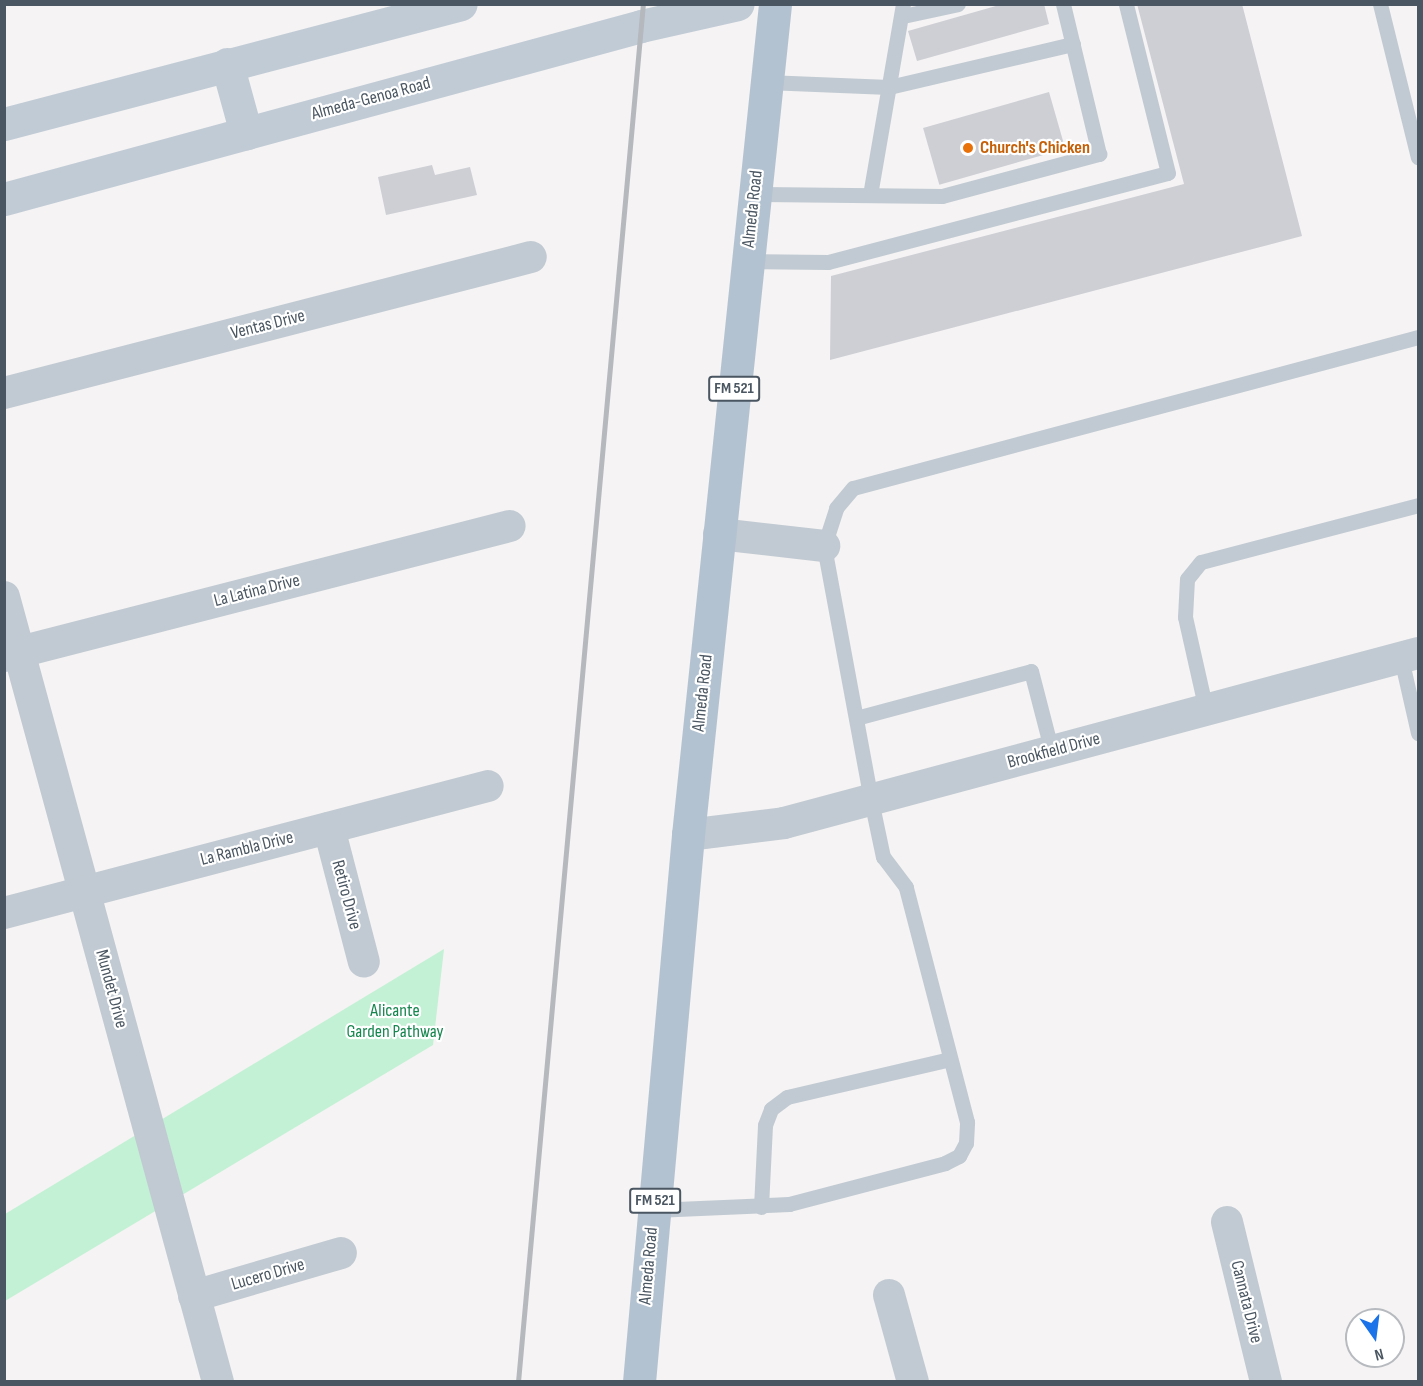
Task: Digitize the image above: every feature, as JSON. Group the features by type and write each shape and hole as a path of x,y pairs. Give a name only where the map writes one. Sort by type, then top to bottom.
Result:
{"main road":[{"path":"4,124 461,4"},
{"name":"Almeda-Genoa Road","path":"4,198 738,4"},
{"name":"Almeda Road","path":"639,1382 688,835 775,4"},
{"path":"227,64 246,133"}],"street":[{"name":"Ventas Drive","path":"4,393 531,257"},
{"name":"La Latina Drive","path":"11,654 510,526"},
{"path":"719,534 824,546"},
{"name":"Mundet Drive","path":"4,597 11,654 84,891 218,1382"},
{"name":"Brookfield Drive","path":"688,835 784,823 1410,656"},
{"name":"La Rambla Drive","path":"4,913 489,786"},
{"name":"Retiro Drive","path":"329,828 364,962"},
{"name":"Cannata Drive","path":"1227,1222 1266,1382"},
{"name":"Lucero Drive","path":"194,1296 341,1254"},
{"path":"889,1295 913,1382"}],"lane":[{"path":"870,195 903,10 958,4"},
{"path":"754,194 942,196 1099,154 1063,4"},
{"path":"747,261 828,261 1168,173 1126,4"},
{"path":"1380,4 1419,157"},
{"path":"766,82 889,87 1073,44"},
{"path":"654,1210 789,1204 959,1156 966,1143 967,1122 906,887 883,857 871,800 824,546 836,508 853,489 1419,337"},
{"path":"1206,710 1185,618 1187,579 1201,562 1419,505"},
{"path":"1410,656 1419,733"},
{"path":"856,718 1031,671 1052,752"},
{"path":"761,1207 765,1125 771,1109 787,1097 950,1059"}],"green space":[{"name":"Alicante Garden Pathway","path":"444,949 433,1045 5,1301 5,1214"}],"building":[{"path":"1003,4 1044,4 1049,24 917,61 908,31"},
{"path":"1137,4 1242,4 1302,236 830,360 831,276 1184,184"},
{"path":"1049,92 1065,149 939,185 923,128"},
{"path":"432,165 435,175 470,167 477,195 386,215 378,177"}],"railway":[{"path":"518,1382 643,4"}],"place":[{"name":"Church's Chicken","path":"968,148"}]}
